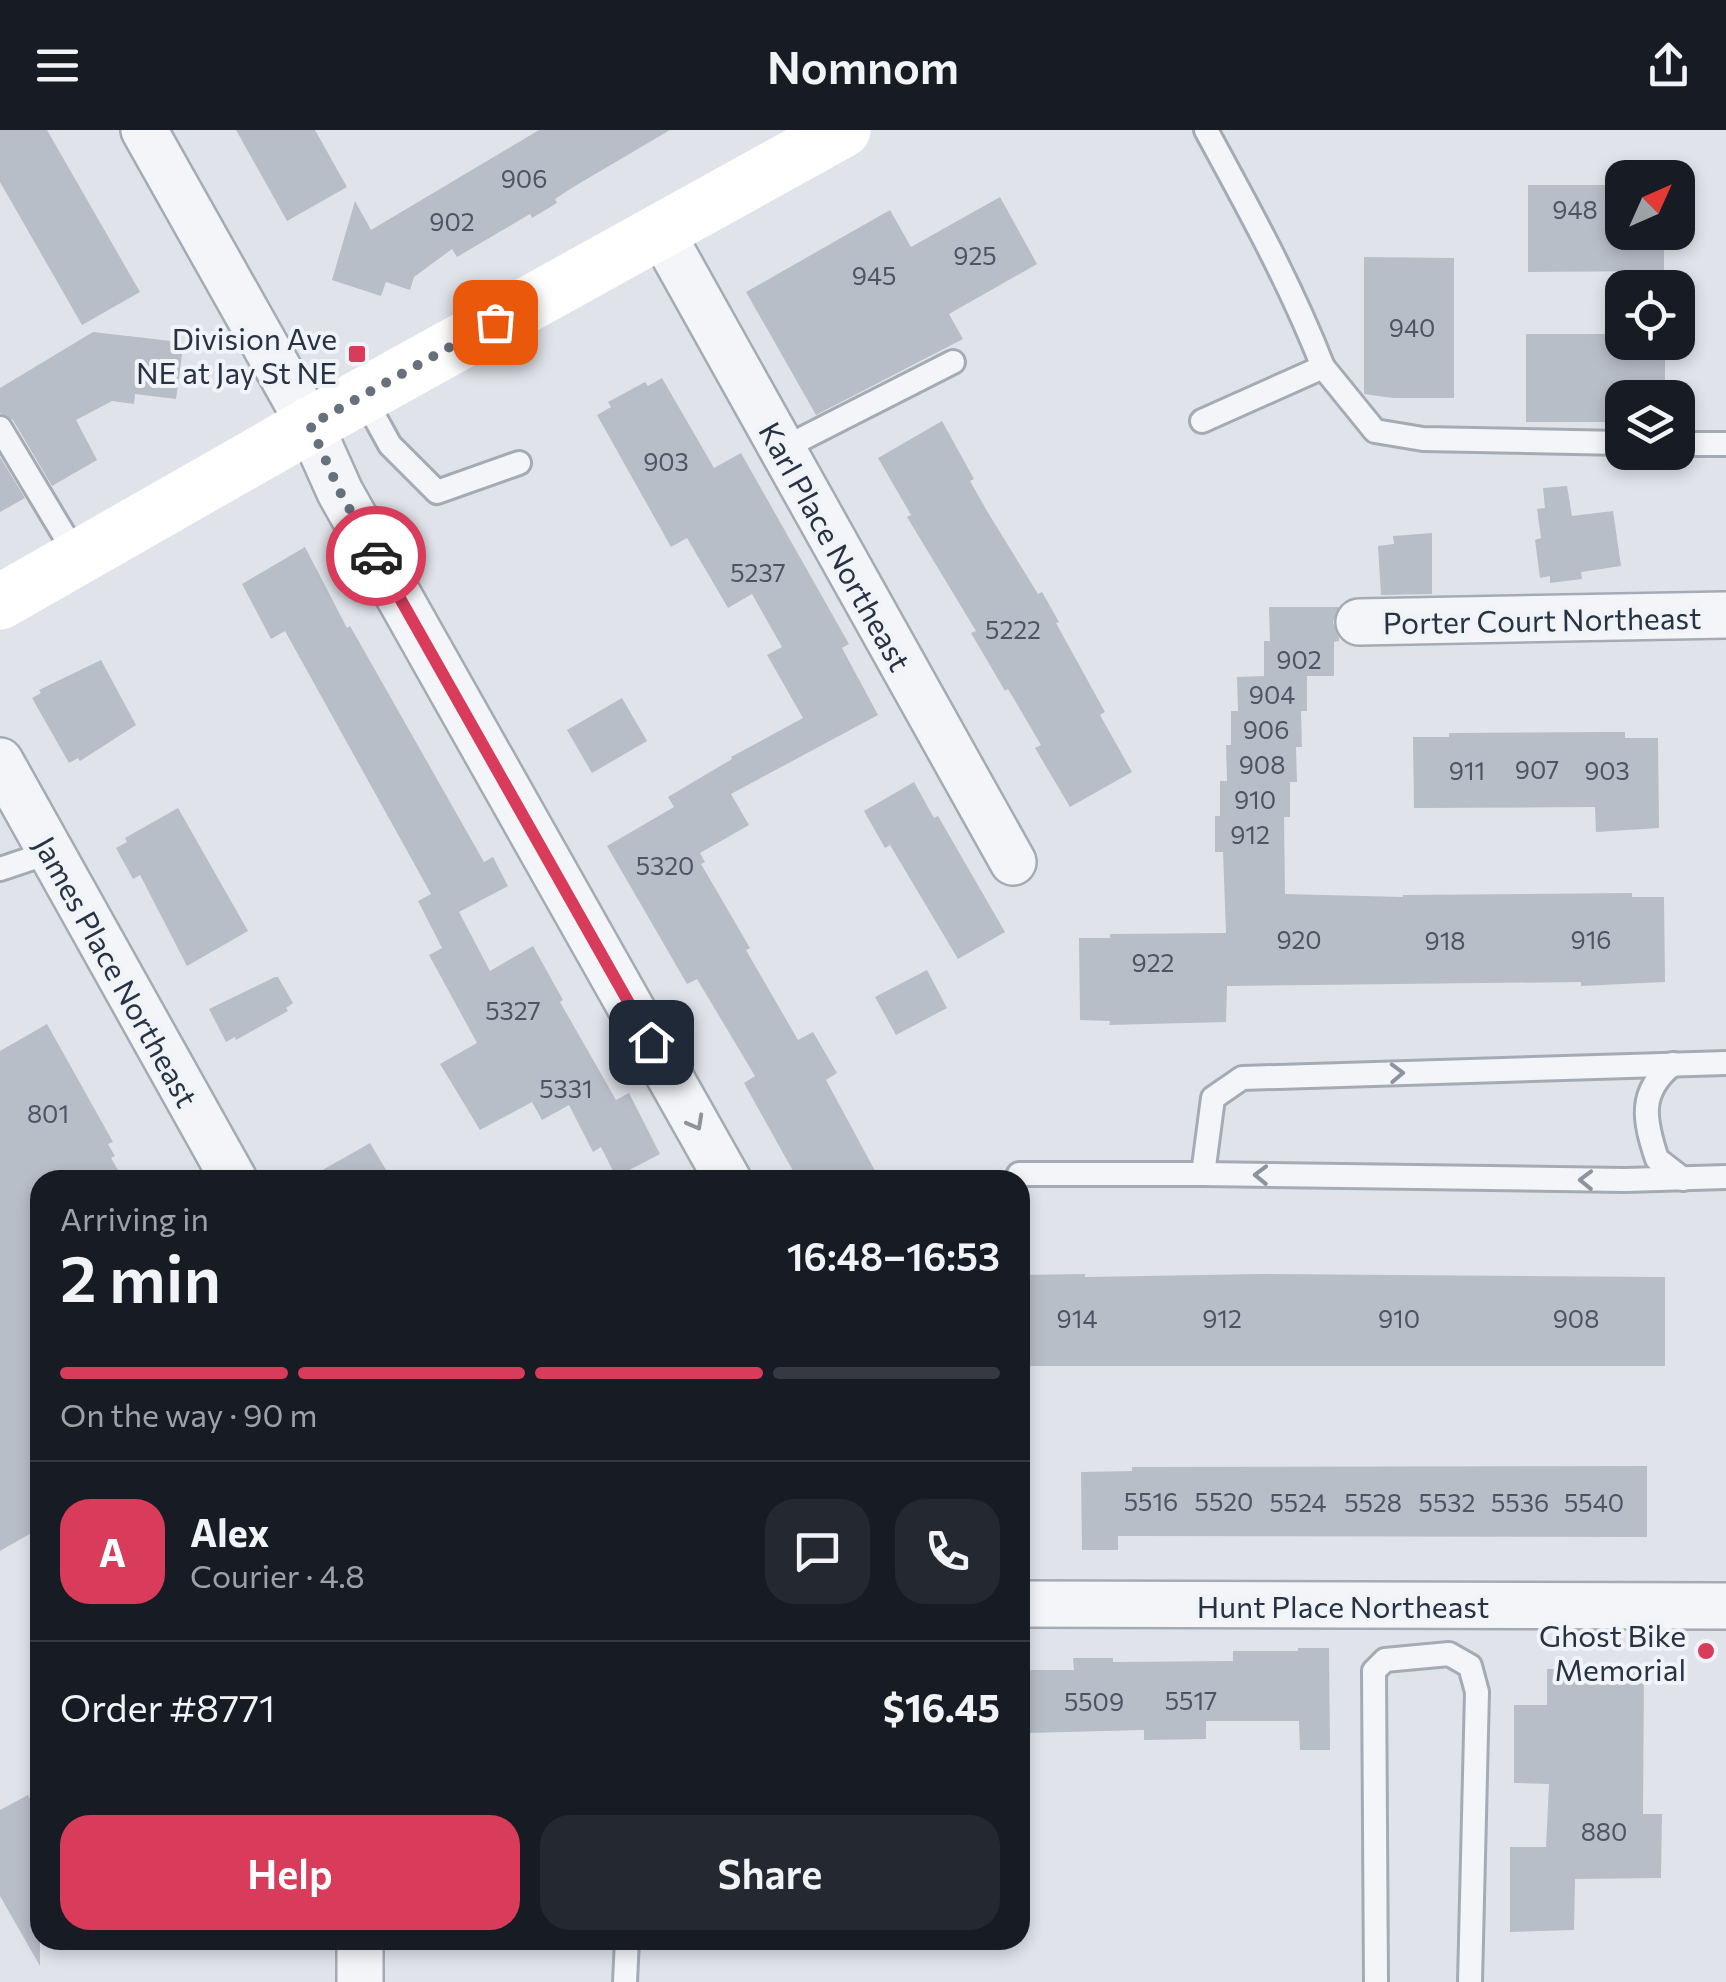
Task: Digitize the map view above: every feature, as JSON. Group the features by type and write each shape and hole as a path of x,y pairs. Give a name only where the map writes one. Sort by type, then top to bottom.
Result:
{"street":[{"path":"144,130 310,425 340,492 722,1170"},
{"path":"0,602 843,130"},
{"name":"Karl Place Northeast","path":"660,230 1013,862"},
{"name":"Porter Court Northeast","path":"1359,622 1726,615"},
{"name":"James Place Northeast","path":"0,761 228,1170"},
{"name":"Hunt Place Northeast","path":"1030,1604 1726,1606"},
{"path":"360,1950 360,1982"}],"lane":[{"path":"1206,130 1276,265 1323,367 1375,431 1423,439 1605,443"},
{"path":"782,449 953,362"},
{"path":"1202,420 1323,367"},
{"path":"363,396 390,444 438,492 519,463"},
{"path":"0,428 78,558"},
{"path":"1695,444 1726,444"},
{"path":"0,868 51,852"},
{"path":"1203,1174 1212,1098 1242,1078 1726,1063"},
{"path":"1673,1064 1652,1084 1648,1112 1658,1159 1683,1180"},
{"path":"1030,1174 1683,1180 1726,1176"},
{"path":"1376,1982 1374,1671 1384,1660 1449,1654 1470,1666 1478,1692 1470,1982"},
{"path":"625,1982 627,1950"}],"building":[{"path":"0,130 47,130 140,292 82,325 0,182"},
{"path":"236,130 315,130 347,187 287,221"},
{"path":"539,130 670,130 575,186 532,218 530,214 457,257 452,249 414,277 410,290 386,282 381,296 332,280 355,201 371,230"},
{"path":"1528,185 1605,185 1605,250 1664,250 1664,270 1528,272"},
{"path":"1000,197 1037,264 949,314 963,339 816,415 746,292 890,210 911,247"},
{"path":"1364,257 1454,258 1454,398 1364,394"},
{"path":"93,332 171,341 170,346 183,347 176,399 135,394 134,404 112,401 76,420 97,460 52,486 13,420 0,413 0,388"},
{"path":"1526,334 1605,334 1605,360 1665,360 1665,380 1605,380 1605,422 1526,422"},
{"path":"662,378 714,468 741,453 849,644 842,648 878,715 731,794 749,825 700,853 705,862 701,864 750,948 746,950 798,1040 813,1032 837,1073 826,1080 875,1170 792,1170 744,1083 755,1076 697,979 687,984 607,846 674,807 668,797 803,718 767,655 782,647 752,594 728,608 687,538 671,547 597,415 611,407 608,402 645,382 648,386"},
{"path":"942,421 987,511 1059,622 1056,623 1105,712 1100,715 1132,772 1070,807 1035,748 1041,745 971,633 976,631 907,517 911,515 878,458"},
{"path":"0,457 25,498 0,512"},
{"path":"1567,486 1572,516 1613,511 1621,566 1581,572 1582,579 1550,583 1550,576 1540,578 1535,540 1541,538 1537,509 1545,508 1543,488"},
{"path":"1432,533 1432,594 1381,595 1378,546 1394,544 1393,536"},
{"path":"305,547 347,628 350,626 484,862 493,857 508,886 459,912 490,971 533,946 616,1100 629,1093 660,1154 629,1170 612,1170 601,1147 593,1152 569,1105 542,1120 532,1102 480,1130 440,1064 477,1043 429,955 442,948 418,901 431,894 285,631 271,639 242,584"},
{"path":"1269,607 1339,607 1333,622 1339,638 1334,642 1334,676 1307,676 1307,711 1301,711 1302,747 1296,747 1297,782 1290,782 1290,817 1284,817 1285,894 1403,897 1632,893 1632,897 1664,897 1665,982 1581,986 1581,982 1227,986 1226,1022 1109,1025 1110,1021 1080,1020 1079,938 1226,933 1223,852 1215,852 1215,816 1220,816 1220,781 1227,781 1226,745 1231,745 1231,711 1238,711 1237,677 1264,676 1264,641 1270,641"},
{"path":"101,660 136,725 80,761 78,758 69,763 32,698 41,693 39,690"},
{"path":"622,698 647,741 592,773 567,730"},
{"path":"1625,732 1625,738 1658,738 1659,828 1596,832 1595,807 1414,808 1413,737 1449,737 1449,733"},
{"path":"914,782 1005,932 958,959 890,845 885,848 864,811"},
{"path":"178,808 248,931 187,966 140,875 133,879 116,848 127,842 125,838"},
{"path":"927,970 947,1008 896,1035 875,997"},
{"path":"275,977 293,1003 286,1008 288,1011 226,1042 209,1009"},
{"path":"47,1024 113,1142 108,1144 118,1170 30,1170 30,1534 0,1551 0,1051"},
{"path":"370,1143 386,1170 323,1170"},
{"path":"1030,1275 1665,1277 1665,1366 1030,1366"},
{"path":"1647,1466 1647,1537 1118,1536 1118,1550 1082,1550 1081,1472 1132,1471 1132,1467"},
{"path":"1329,1648 1330,1750 1300,1750 1299,1721 1206,1721 1206,1739 1144,1740 1144,1730 1030,1733 1030,1670 1074,1670 1073,1658 1113,1658 1113,1662 1233,1661 1233,1651"},
{"path":"1547,1669 1644,1669 1643,1814 1662,1814 1661,1878 1575,1879 1574,1930 1510,1932 1510,1847 1546,1847 1549,1784 1514,1783 1514,1705 1547,1705"},
{"path":"28,1795 30,1799 30,1948 0,1896 0,1810"},
{"path":"31,1950 40,1950 40,1966"}],"way so far":[{"path":"376,556 340,492 310,425 495,322"}],"place":[{"name":"Division Ave NE at Jay St NE","path":"357,354"},
{"name":"Ghost Bike Memorial","path":"1706,1651"}],"route":[{"path":"376,556 651,1042"}]}
